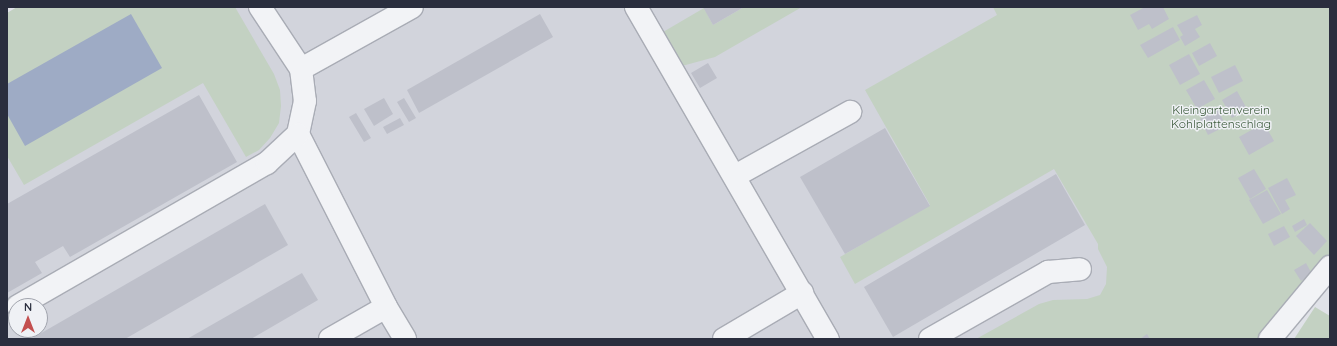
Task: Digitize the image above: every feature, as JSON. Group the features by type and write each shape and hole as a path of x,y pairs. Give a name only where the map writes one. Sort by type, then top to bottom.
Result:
{"street":[{"path":"33,298 267,163 298,134 305,101 301,69 260,7"},
{"path":"301,69 412,7"},
{"path":"636,7 828,339"},
{"path":"734,176 850,112"},
{"path":"298,134 386,307 405,339"},
{"path":"1270,339 1330,267"},
{"path":"930,339 1048,272 1080,270"},
{"path":"724,339 802,293"},
{"path":"330,339 386,307"}],"shaded area":[{"path":"39,7 1032,7 1222,339 7,339 7,26"}],"green space":[{"path":"17,7 235,7 274,74 280,90 281,106 279,123 270,138 259,150 246,157 203,83 24,185 7,156 7,13"},
{"path":"744,7 802,7 715,57 682,66 663,32 704,8 713,25"},
{"name":"Kleingartenverein Kohlplattenschlag","path":"993,7 1330,7 1330,253 1261,339 1150,339 1147,335 1140,339 976,339 1039,304 1053,300 1087,299 1100,295 1106,284 1107,267 1098,249 1098,244 1054,169 855,284 840,257 930,205 865,90 997,15"},
{"path":"1315,307 1330,316 1330,339 1294,339"}],"water":[{"path":"131,14 162,68 25,146 7,114 7,84"}],"building":[{"path":"703,7 744,7 713,25"},
{"path":"1145,7 1163,7 1169,19 1152,29 1149,24 1138,30 1130,15"},
{"path":"540,14 553,37 419,113 407,90"},
{"path":"1197,15 1202,25 1195,29 1200,37 1185,46 1180,37 1183,35 1177,25"},
{"path":"1173,27 1180,40 1148,58 1140,45"},
{"path":"1210,43 1217,56 1199,66 1192,53"},
{"path":"1189,54 1200,74 1180,85 1169,65"},
{"path":"708,63 717,78 700,88 691,73"},
{"path":"1235,65 1243,81 1219,93 1211,77"},
{"path":"1204,80 1215,99 1197,109 1186,90"},
{"path":"1237,91 1247,109 1232,118 1222,100"},
{"path":"199,95 237,162 70,257 63,246 35,262 42,273 7,293 7,204"},
{"path":"384,98 393,114 374,126 364,109"},
{"path":"404,98 416,118 409,122 397,102"},
{"path":"1218,110 1226,126 1208,135 1200,119"},
{"path":"356,113 371,138 364,142 349,117"},
{"path":"400,118 404,125 387,134 383,127"},
{"path":"1264,123 1274,141 1249,155 1239,137"},
{"path":"885,128 930,206 845,254 800,177"},
{"path":"1254,169 1266,189 1250,199 1238,178"},
{"path":"1056,174 1085,225 893,337 864,287"},
{"path":"1287,178 1296,195 1285,200 1290,209 1282,214 1268,188"},
{"path":"1267,190 1281,214 1263,224 1249,200"},
{"path":"265,204 288,245 125,339 31,339 48,338 48,329"},
{"path":"1304,219 1307,225 1295,232 1292,226"},
{"path":"1310,223 1327,241 1314,255 1296,236"},
{"path":"1284,226 1290,237 1274,246 1268,234"},
{"path":"1306,263 1312,274 1301,281 1294,270"},
{"path":"302,273 318,300 251,339 187,339"},
{"path":"1147,334 1150,339 1140,339"}]}
